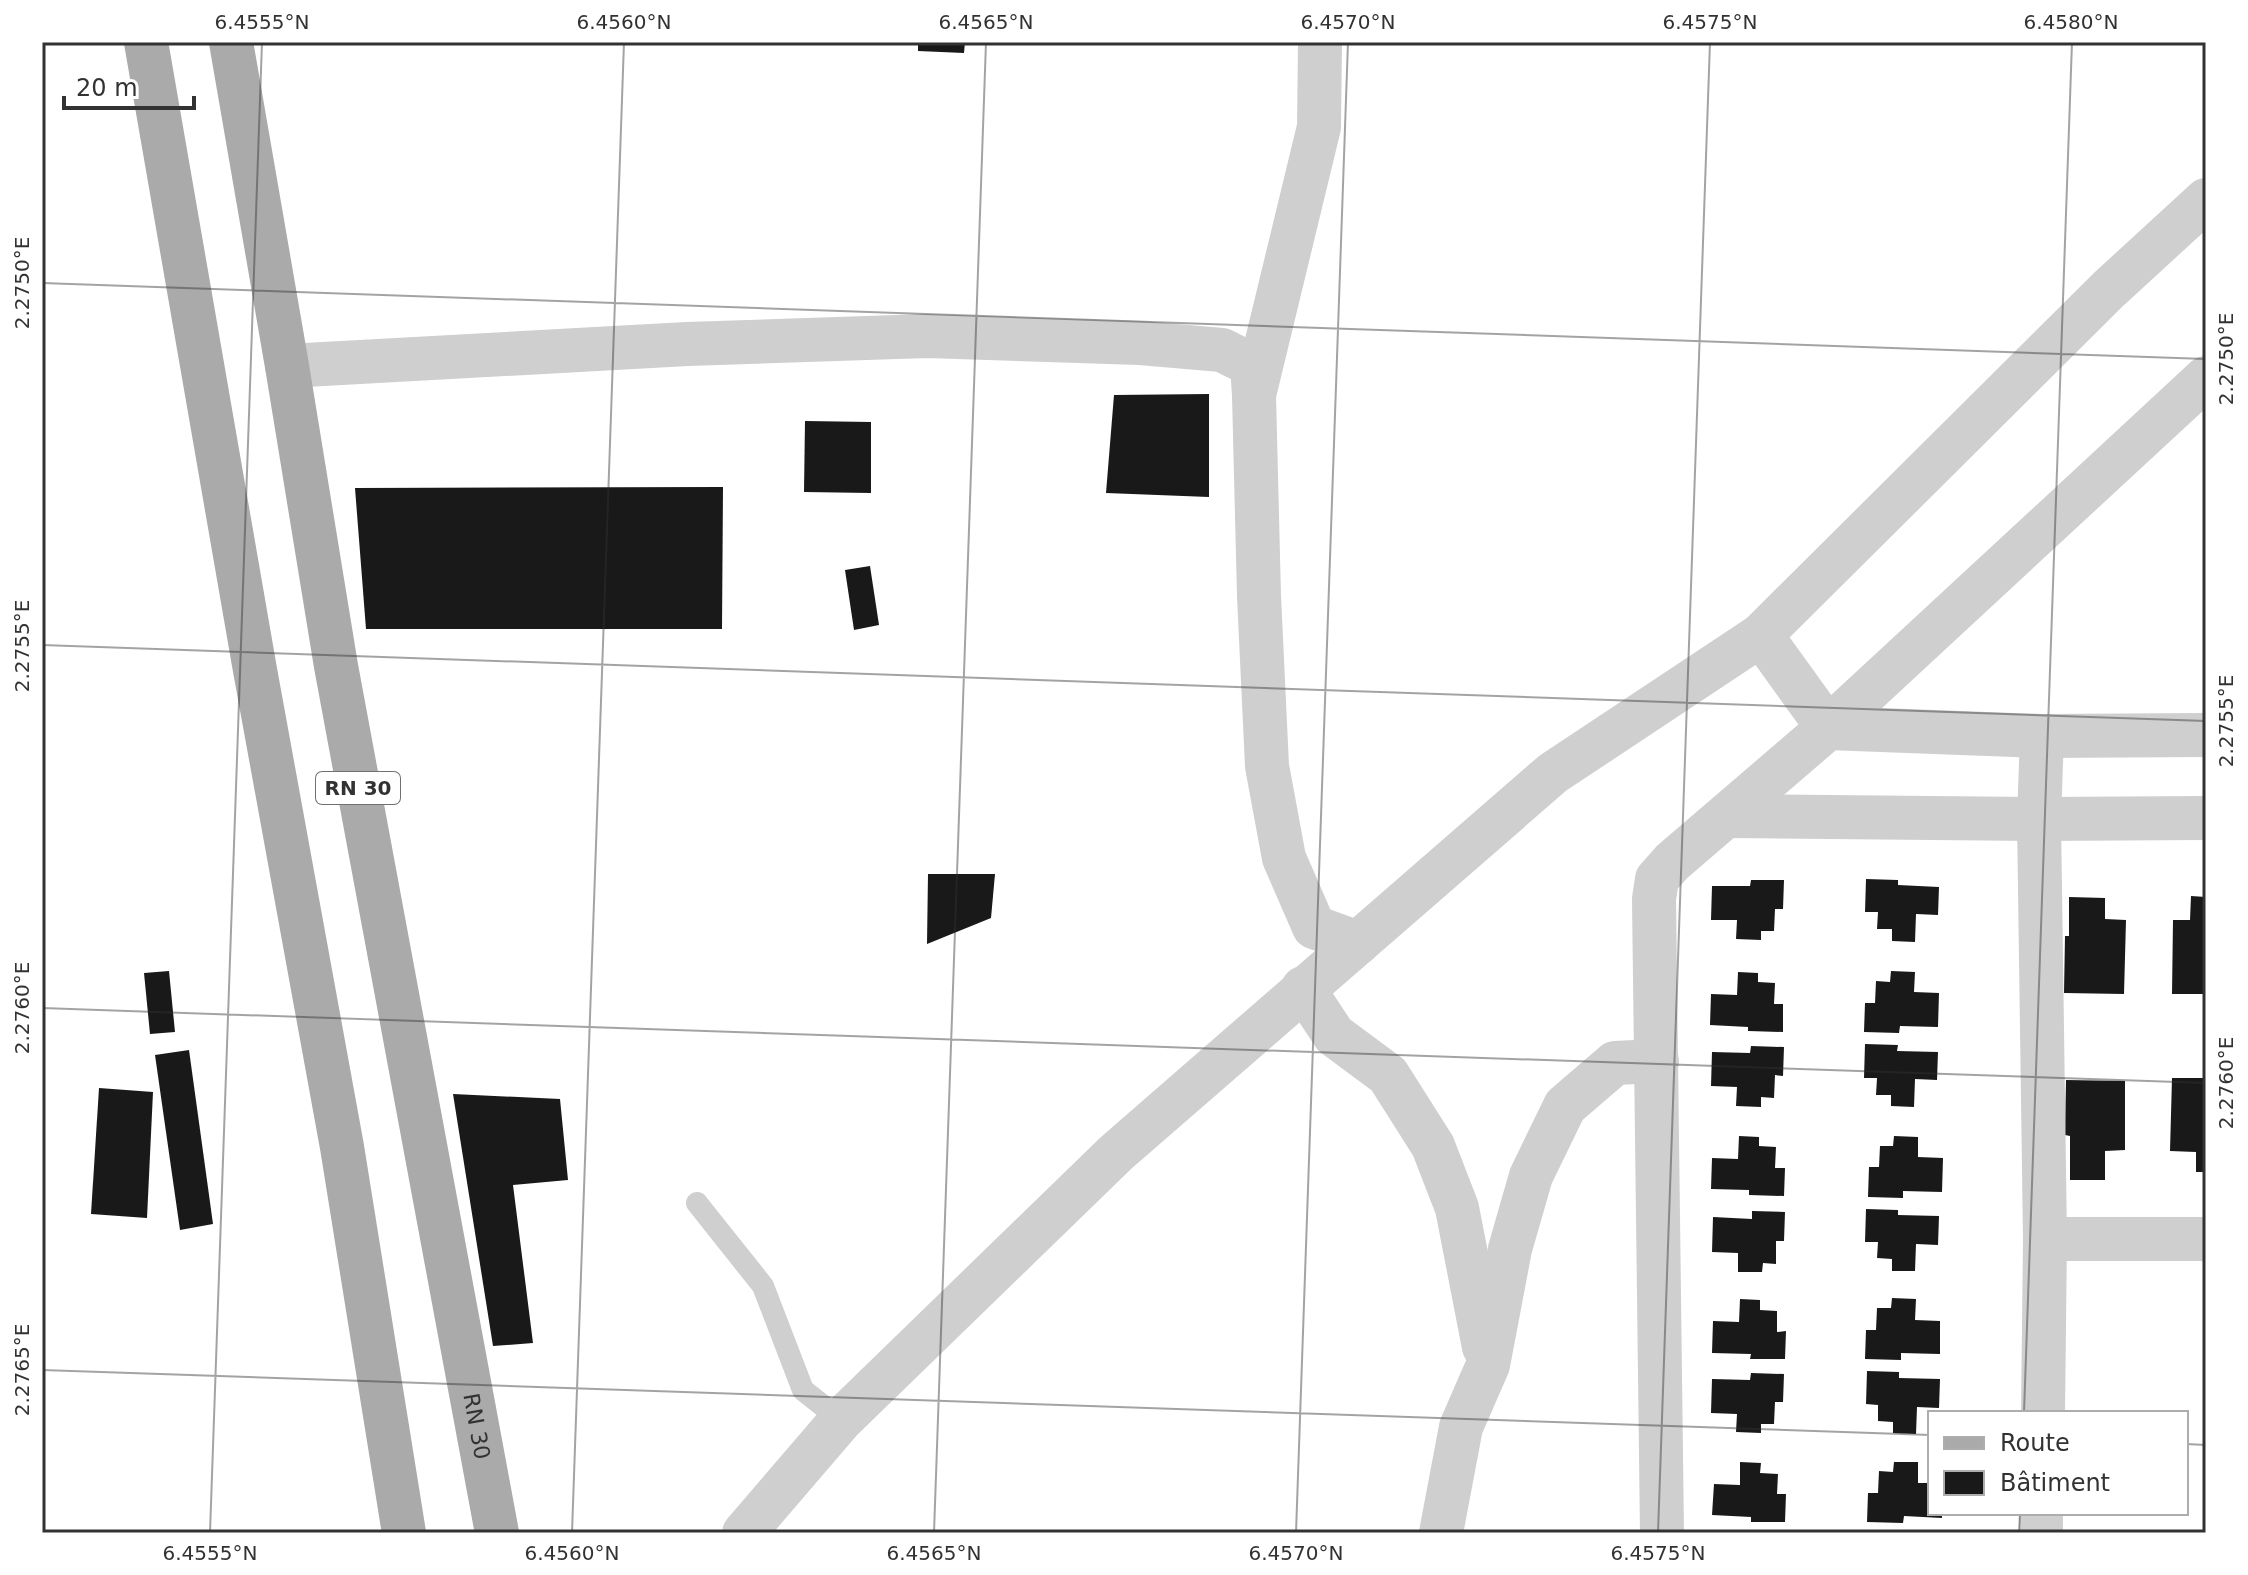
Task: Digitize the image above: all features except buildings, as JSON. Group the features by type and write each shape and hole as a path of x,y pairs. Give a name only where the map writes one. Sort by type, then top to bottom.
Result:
{"main road":[{"path":"146,42 342,1147 404,1533"},
{"name":"RN 30","path":"231,42 338,681 497,1533"}],"street":[{"path":"1254,395 1319,127 1320,42"},
{"path":"744,1533 841,1420 1116,1153 1553,773 1761,635 2109,289 2206,200"},
{"path":"287,366 687,344 927,336 1140,343 1222,350 1252,365 1267,766 1284,858 1314,927 1358,943"},
{"path":"1662,1533 1654,899 1657,879 1672,862 1828,728 2206,378"},
{"path":"1761,635 1828,728"},
{"path":"1828,728 2042,736 2206,735"},
{"path":"2042,736 2039,819 2045,1239 2043,1411"},
{"path":"1727,816 2206,818"},
{"path":"1303,988 1334,1035 1388,1075 1433,1146 1457,1208 1488,1365"},
{"path":"1441,1533 1461,1427 1488,1365 1510,1249 1531,1176 1565,1106 1615,1063 1657,1061"},
{"path":"2045,1239 2206,1239"}],"lane":[{"path":"697,1203 763,1286 803,1390 841,1420"}]}
